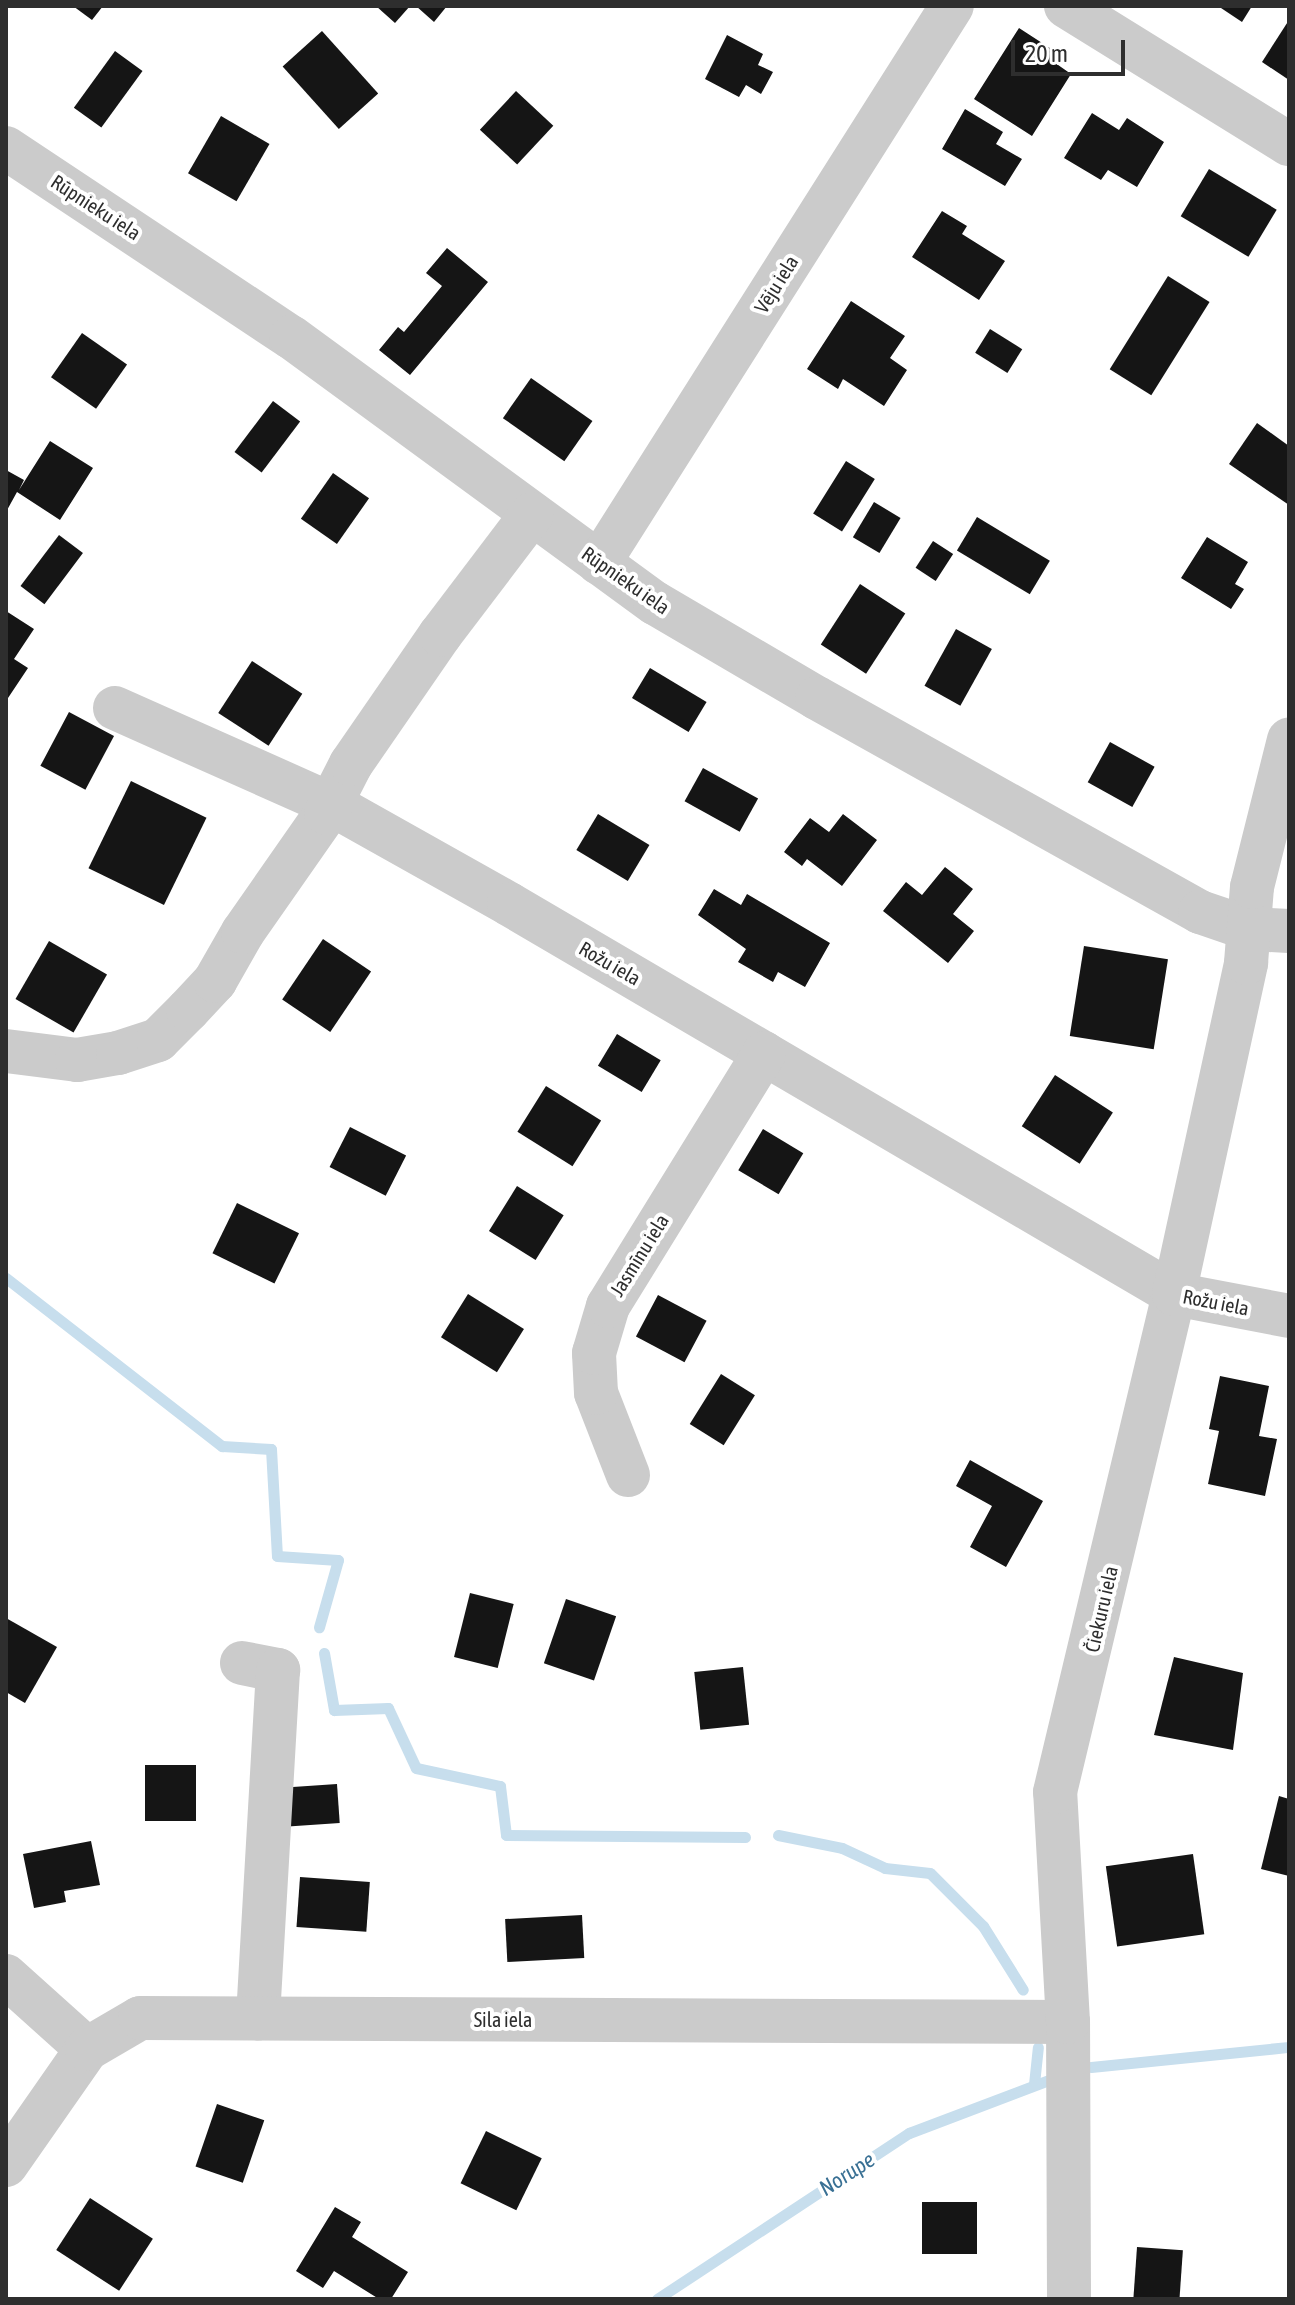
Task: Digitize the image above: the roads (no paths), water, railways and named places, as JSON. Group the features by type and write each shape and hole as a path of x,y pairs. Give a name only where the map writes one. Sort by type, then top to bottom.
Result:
{"street":[{"name":"Vēju iela","path":"599,563 952,6"},
{"path":"1066,6 1289,144"},
{"name":"Rūpnieku iela","path":"6,148 291,337 655,603 817,698 1200,912 1269,930"},
{"path":"6,1051 77,1060 158,1040 215,981 243,932 331,804 351,764 440,635 532,514"},
{"name":"Rožu iela","path":"115,708 331,804 1174,1294 1289,1316"},
{"name":"Čiekuru iela","path":"1069,2299 1068,2022 1055,1792 1174,1294 1246,963 1269,930 1252,887 1289,740"},
{"name":"Jasmīnu iela","path":"628,1475 596,1393 594,1353 608,1306 764,1053"},
{"path":"242,1663 278,1670 258,2018"},
{"path":"6,1976 87,2049"},
{"name":"Sila iela","path":"6,2165 87,2049 140,2018 1068,2022"}],"waterway":[{"path":"6,1278 222,1446 271,1449 277,1556 338,1560 319,1627"},
{"path":"324,1653 334,1710 388,1708 416,1768 500,1786 506,1835 745,1837"},
{"path":"778,1835 842,1848 885,1868 930,1873 983,1926 1023,1990"},
{"path":"1034,2084 1038,2047"},
{"name":"Norupe","path":"1091,2067 1289,2047"},
{"name":"Norupe","path":"657,2299 909,2133 1051,2079"}]}
